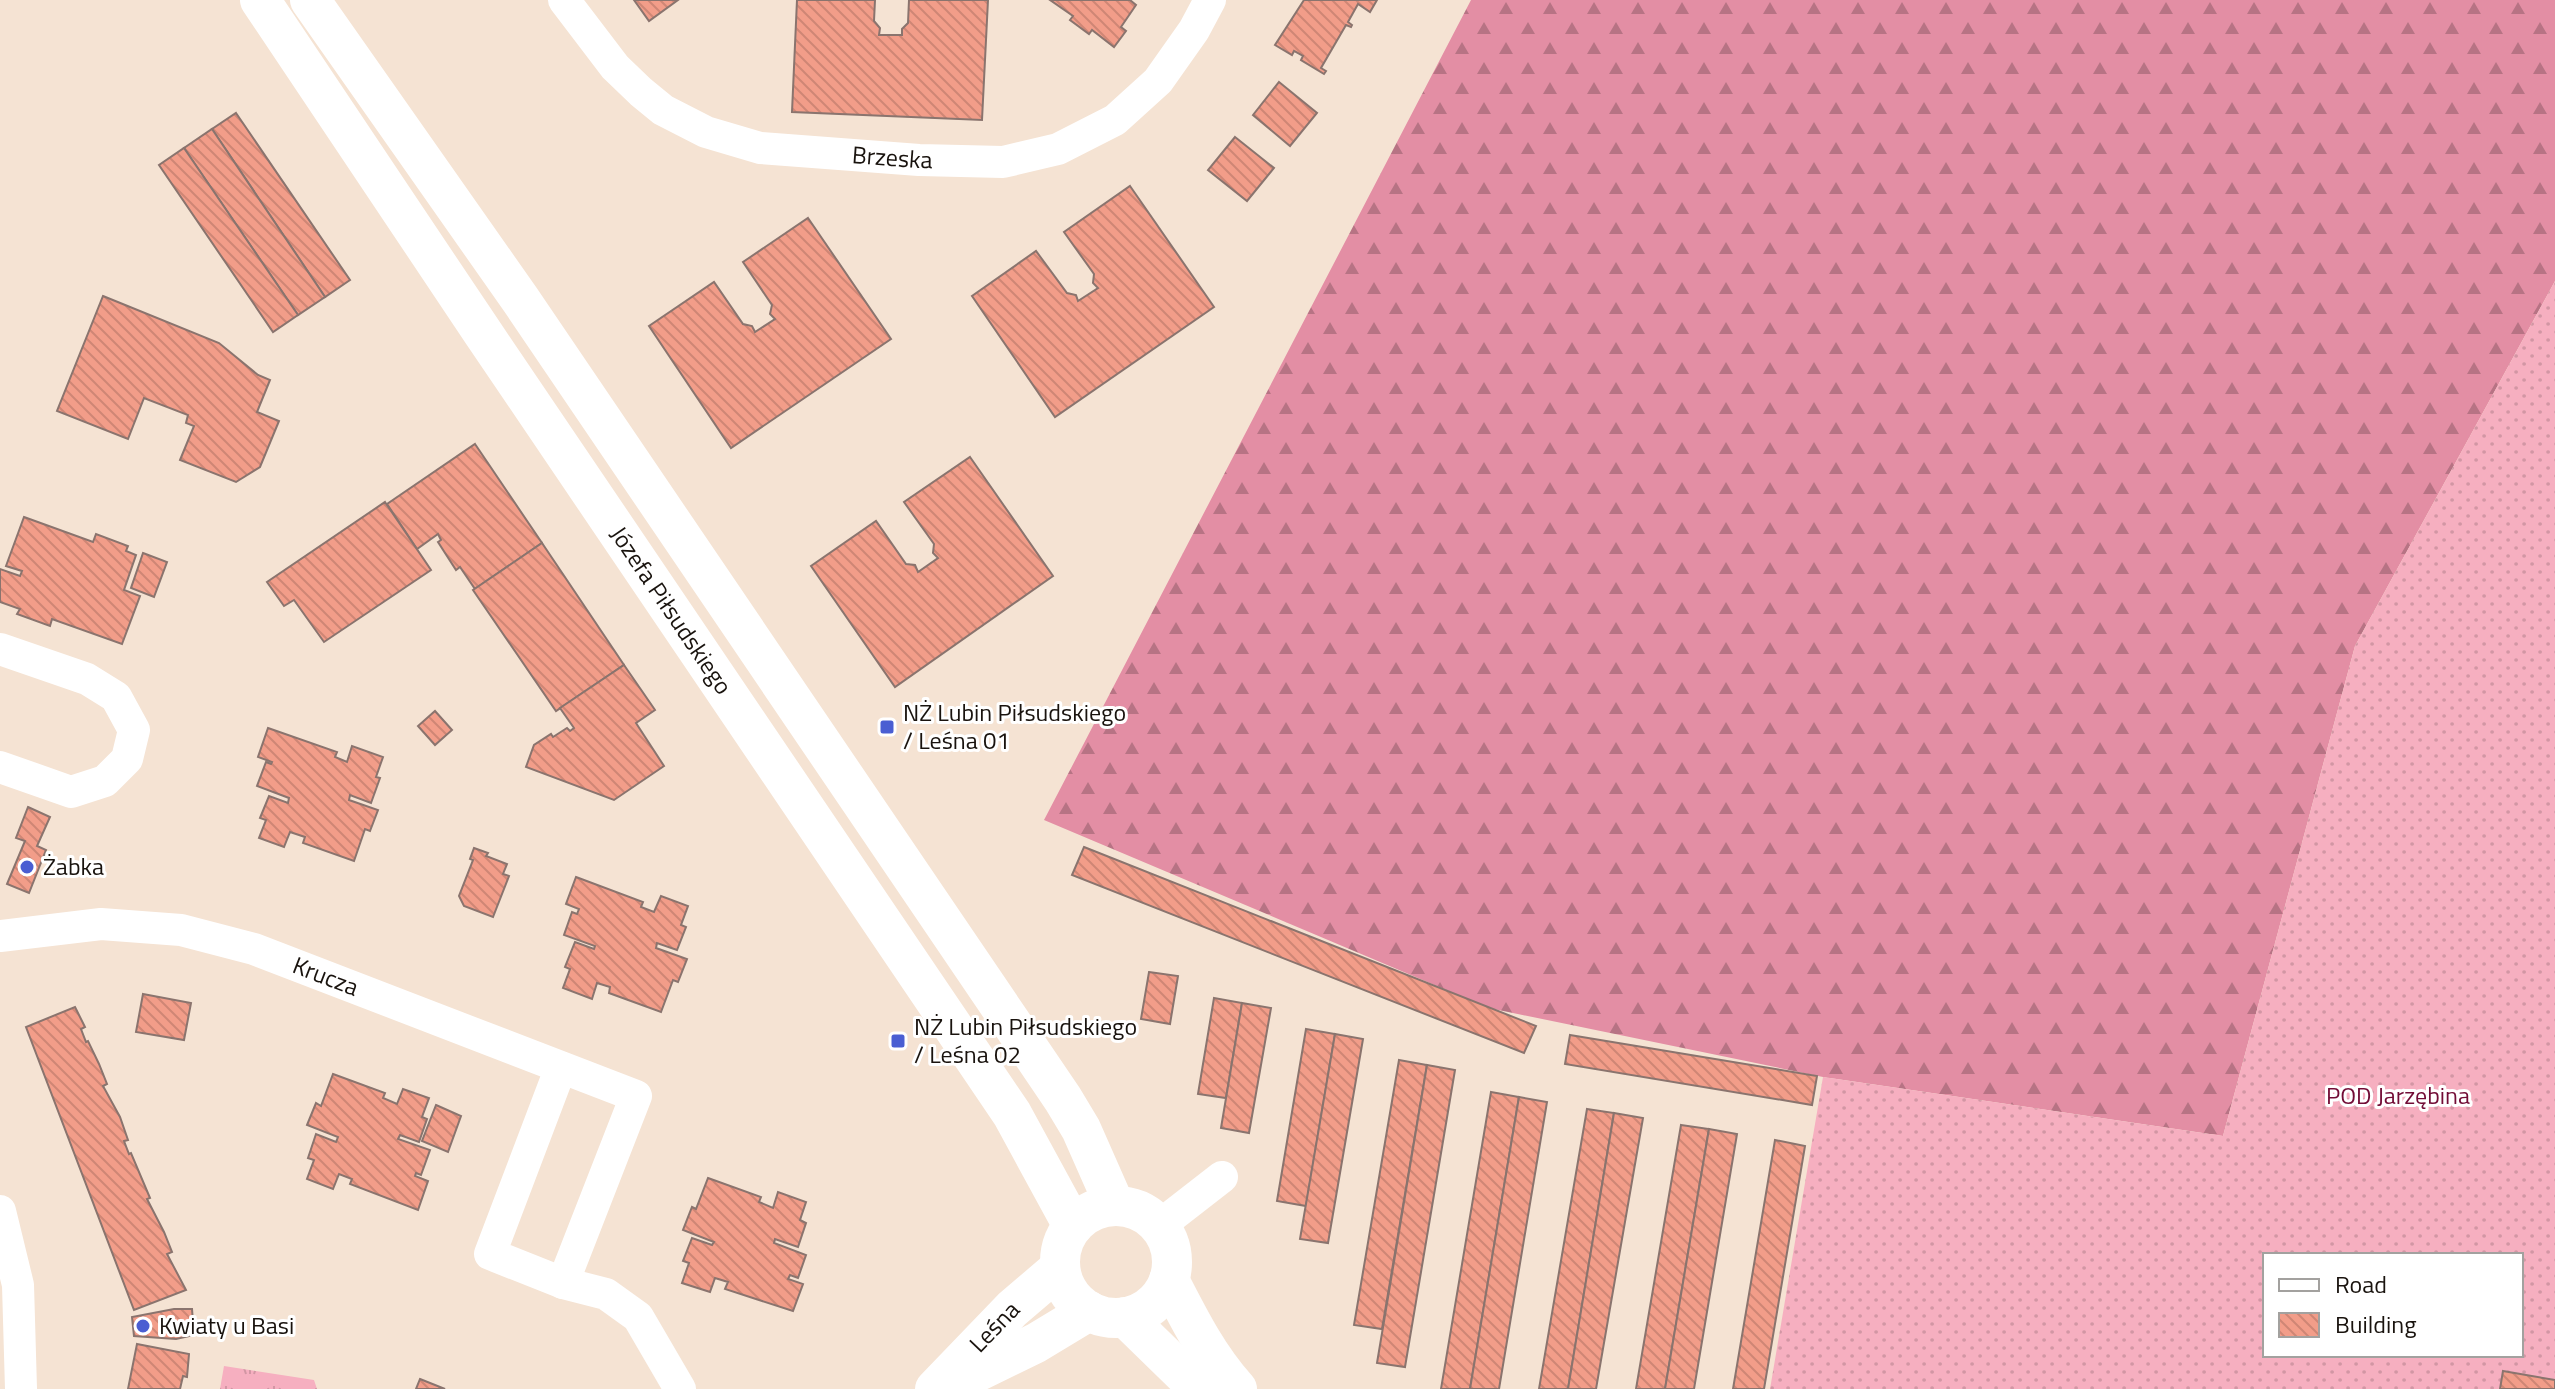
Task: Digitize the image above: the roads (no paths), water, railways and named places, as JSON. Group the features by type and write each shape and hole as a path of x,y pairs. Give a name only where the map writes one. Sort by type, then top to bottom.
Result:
{"street":[{"name":"Józefa Piłsudskiego","path":"260,0 1012,1114 1073,1226"},
{"path":"310,0 529,312 1063,1099 1081,1129 1115,1206"},
{"name":"Brzeska","path":"564,0 615,67 641,92 663,110 706,132 760,148 919,160 1003,162 1058,149 1115,120 1158,81 1194,30 1210,0"},
{"path":"0,649 87,679 116,697 134,730 127,759 105,781 71,792 0,767"},
{"name":"Krucza","path":"0,936 101,924 181,930 254,949 636,1096 563,1283"},
{"path":"561,1067 490,1254 563,1283 606,1294 638,1317 680,1389"},
{"path":"1159,1226 1222,1177"},
{"path":"1107,1314 1140,1313 1162,1294 1169,1280 1172,1261 1169,1243 1159,1226 1147,1215 1131,1208 1115,1206 1084,1216 1065,1239 1060,1268 1070,1293 1107,1314 1199,1389"},
{"path":"0,1211 18,1285 21,1389"},
{"name":"Leśna","path":"935,1389 1012,1309 1060,1268"},
{"path":"1169,1280 1220,1370 1237,1389"},
{"name":"Leśna","path":"942,1389 1036,1343 1107,1314"}],"place":[{"name":"NŻ Lubin Piłsudskiego / Leśna 01","path":"887,727"},
{"name":"Żabka","path":"27,867"},
{"name":"NŻ Lubin Piłsudskiego / Leśna 02","path":"898,1041"},
{"name":"Kwiaty u Basi","path":"143,1326"}],"park label":[{"name":"POD Jarzębina","path":"2398,1096"}]}
